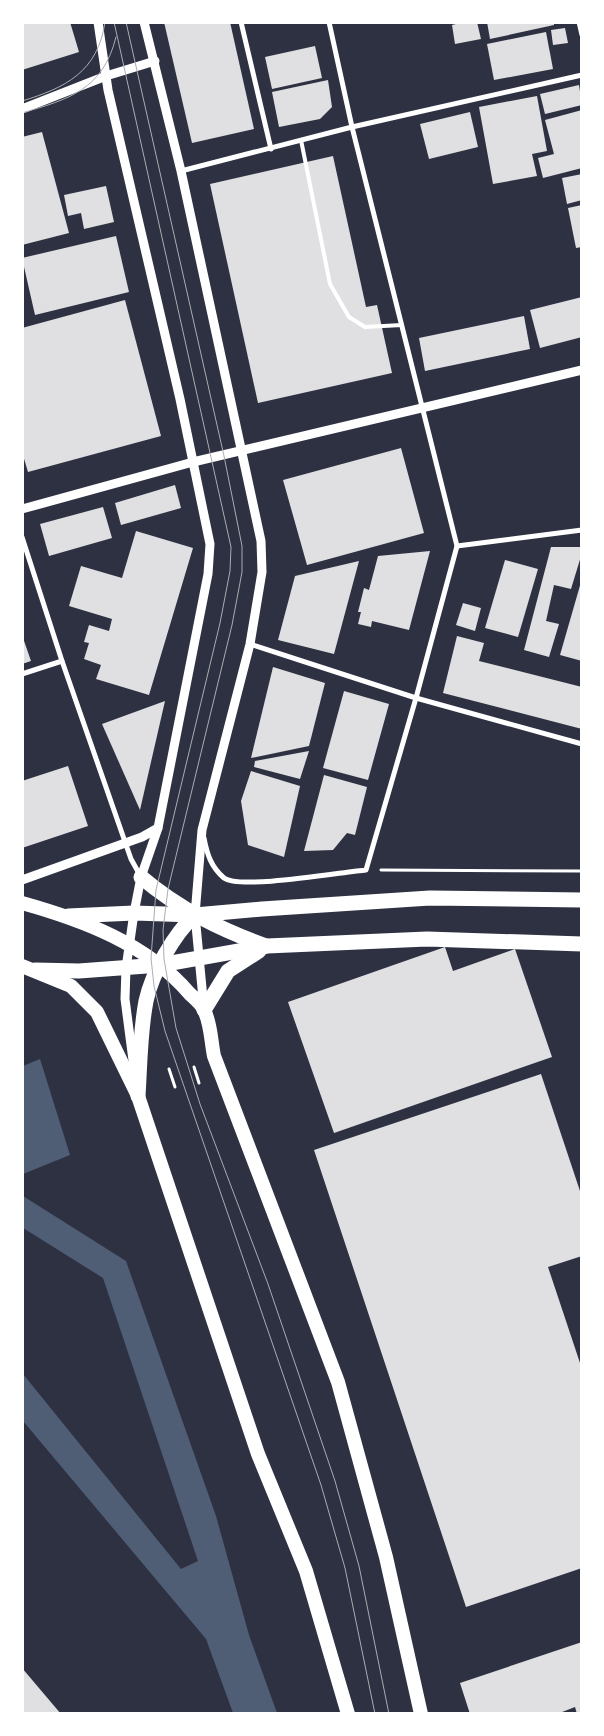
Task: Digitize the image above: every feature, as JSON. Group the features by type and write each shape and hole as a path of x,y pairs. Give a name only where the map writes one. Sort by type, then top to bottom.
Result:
{"highway":[{"path":"141,877 162,894 195,915 224,930 267,946"},
{"path":"68,916 134,913 195,915 430,898 582,900"},
{"path":"22,903 68,916 129,945 160,964 181,983 204,1010 214,1056 338,1382 386,1557 421,1714"},
{"path":"138,1096 146,999 160,964 183,926 195,915"},
{"path":"29,968 126,968 267,946 427,939 582,944"},
{"path":"204,1010 228,971 267,946"},
{"path":"29,968 71,986 97,1012 138,1096 258,1454 306,1572 348,1714"}],"street":[{"path":"98,22 106,76 210,544 208,574 158,828 141,877 129,945 125,999 138,1096"},
{"path":"144,22 181,172 261,541 262,572 250,644 202,830 195,915 204,1010"},
{"path":"242,22 271,149"},
{"path":"202,830 209,860 226,879 246,884 366,870 416,698 457,546 352,127 329,22"},
{"path":"579,22 582,35"},
{"path":"22,109 106,76 155,61"},
{"path":"181,172 352,127 582,75"},
{"path":"22,509 193,462 243,452 422,406 582,370"},
{"path":"457,546 582,530"},
{"path":"22,536 62,661 125,843 141,877"},
{"path":"250,644 416,698 582,744"},
{"path":"22,674 62,661"},
{"path":"22,880 125,843 158,828"}],"lane":[{"path":"301,140 330,284 349,317 365,328 402,325"}],"path":[{"path":"366,870 582,870"},
{"path":"192,1061 200,1083"},
{"path":"169,1069 174,1087"}],"water":[{"path":"40,1059 70,1155 23,1174 23,1066"},
{"path":"23,1196 126,1261 216,1516 249,1635 277,1713 233,1713 206,1639 23,1421 23,1374 181,1569 198,1561 103,1278 23,1228"}],"building":[{"path":"22,22 70,22 79,52 22,70"},
{"path":"164,22 230,22 254,129 192,143"},
{"path":"464,22 477,22 481,39 455,44 452,25"},
{"path":"487,22 554,22 554,25 490,39"},
{"path":"565,28 568,43 553,45 551,30"},
{"path":"546,32 553,69 494,80 487,44"},
{"path":"315,46 322,78 272,89 265,57"},
{"path":"328,80 332,107 320,119 279,127 272,92"},
{"path":"579,85 582,105 545,114 540,94"},
{"path":"537,96 547,151 532,154 537,176 493,184 479,107"},
{"path":"582,110 582,168 543,178 538,158 554,154 545,120"},
{"path":"470,112 478,147 429,159 420,124"},
{"path":"42,132 69,233 22,245 22,137"},
{"path":"333,156 366,307 377,305 392,373 258,403 210,184"},
{"path":"582,174 582,200 567,204 562,178"},
{"path":"106,186 114,222 84,229 81,213 68,216 64,195"},
{"path":"582,205 582,247 576,248 568,208"},
{"path":"116,236 129,292 35,315 22,258"},
{"path":"582,297 582,337 540,348 530,310"},
{"path":"125,300 161,436 28,472 22,452 22,328"},
{"path":"524,316 530,349 425,371 419,338"},
{"path":"401,448 424,533 307,565 283,480"},
{"path":"175,485 181,508 121,525 115,503"},
{"path":"103,507 112,538 49,556 40,524"},
{"path":"136,531 193,548 149,695 96,679 101,665 84,659 89,643 84,642 89,625 109,631 112,619 69,606 81,566 122,578"},
{"path":"551,547 582,547 582,553 571,589 554,585 546,621 559,624 549,657 524,650"},
{"path":"430,551 409,630 372,621 371,627 358,624 361,612 358,612 364,588 369,590 378,556"},
{"path":"505,560 538,569 518,637 485,628"},
{"path":"359,561 334,654 278,640 295,576"},
{"path":"582,582 582,661 560,655"},
{"path":"463,603 481,608 475,631 456,625"},
{"path":"22,635 31,661 22,664"},
{"path":"457,636 484,643 479,661 582,687 582,729 443,693"},
{"path":"273,667 325,683 309,746 251,758"},
{"path":"344,691 389,704 368,780 323,768"},
{"path":"165,701 140,810 102,724"},
{"path":"309,751 300,779 254,767 255,761"},
{"path":"68,766 88,826 22,848 22,781"},
{"path":"251,771 300,786 284,857 248,845 241,801"},
{"path":"324,775 367,787 355,835 347,833 333,850 304,851"},
{"path":"445,947 453,971 515,949 552,1057 334,1133 288,1002"},
{"path":"541,1074 582,1197 582,1256 548,1267 582,1369 582,1568 466,1607 314,1150"},
{"path":"582,1642 582,1714 577,1714 575,1707 557,1714 470,1714 460,1683"},
{"path":"22,1668 61,1714 22,1714"}],"tram line":[{"path":"22,101 52,90 77,75 87,66 95,54 105,22"},
{"path":"114,22 231,547 230,571 220,623 156,890 151,958 154,986 165,1031 321,1485 345,1568 375,1714"},
{"path":"126,22 224,456 242,546 242,572 232,625 168,889 163,930 164,959 176,1028 200,1104 268,1284 335,1481 359,1566 389,1714"},
{"path":"22,113 55,103 82,90 93,81 102,69 110,55 116,37"}]}
